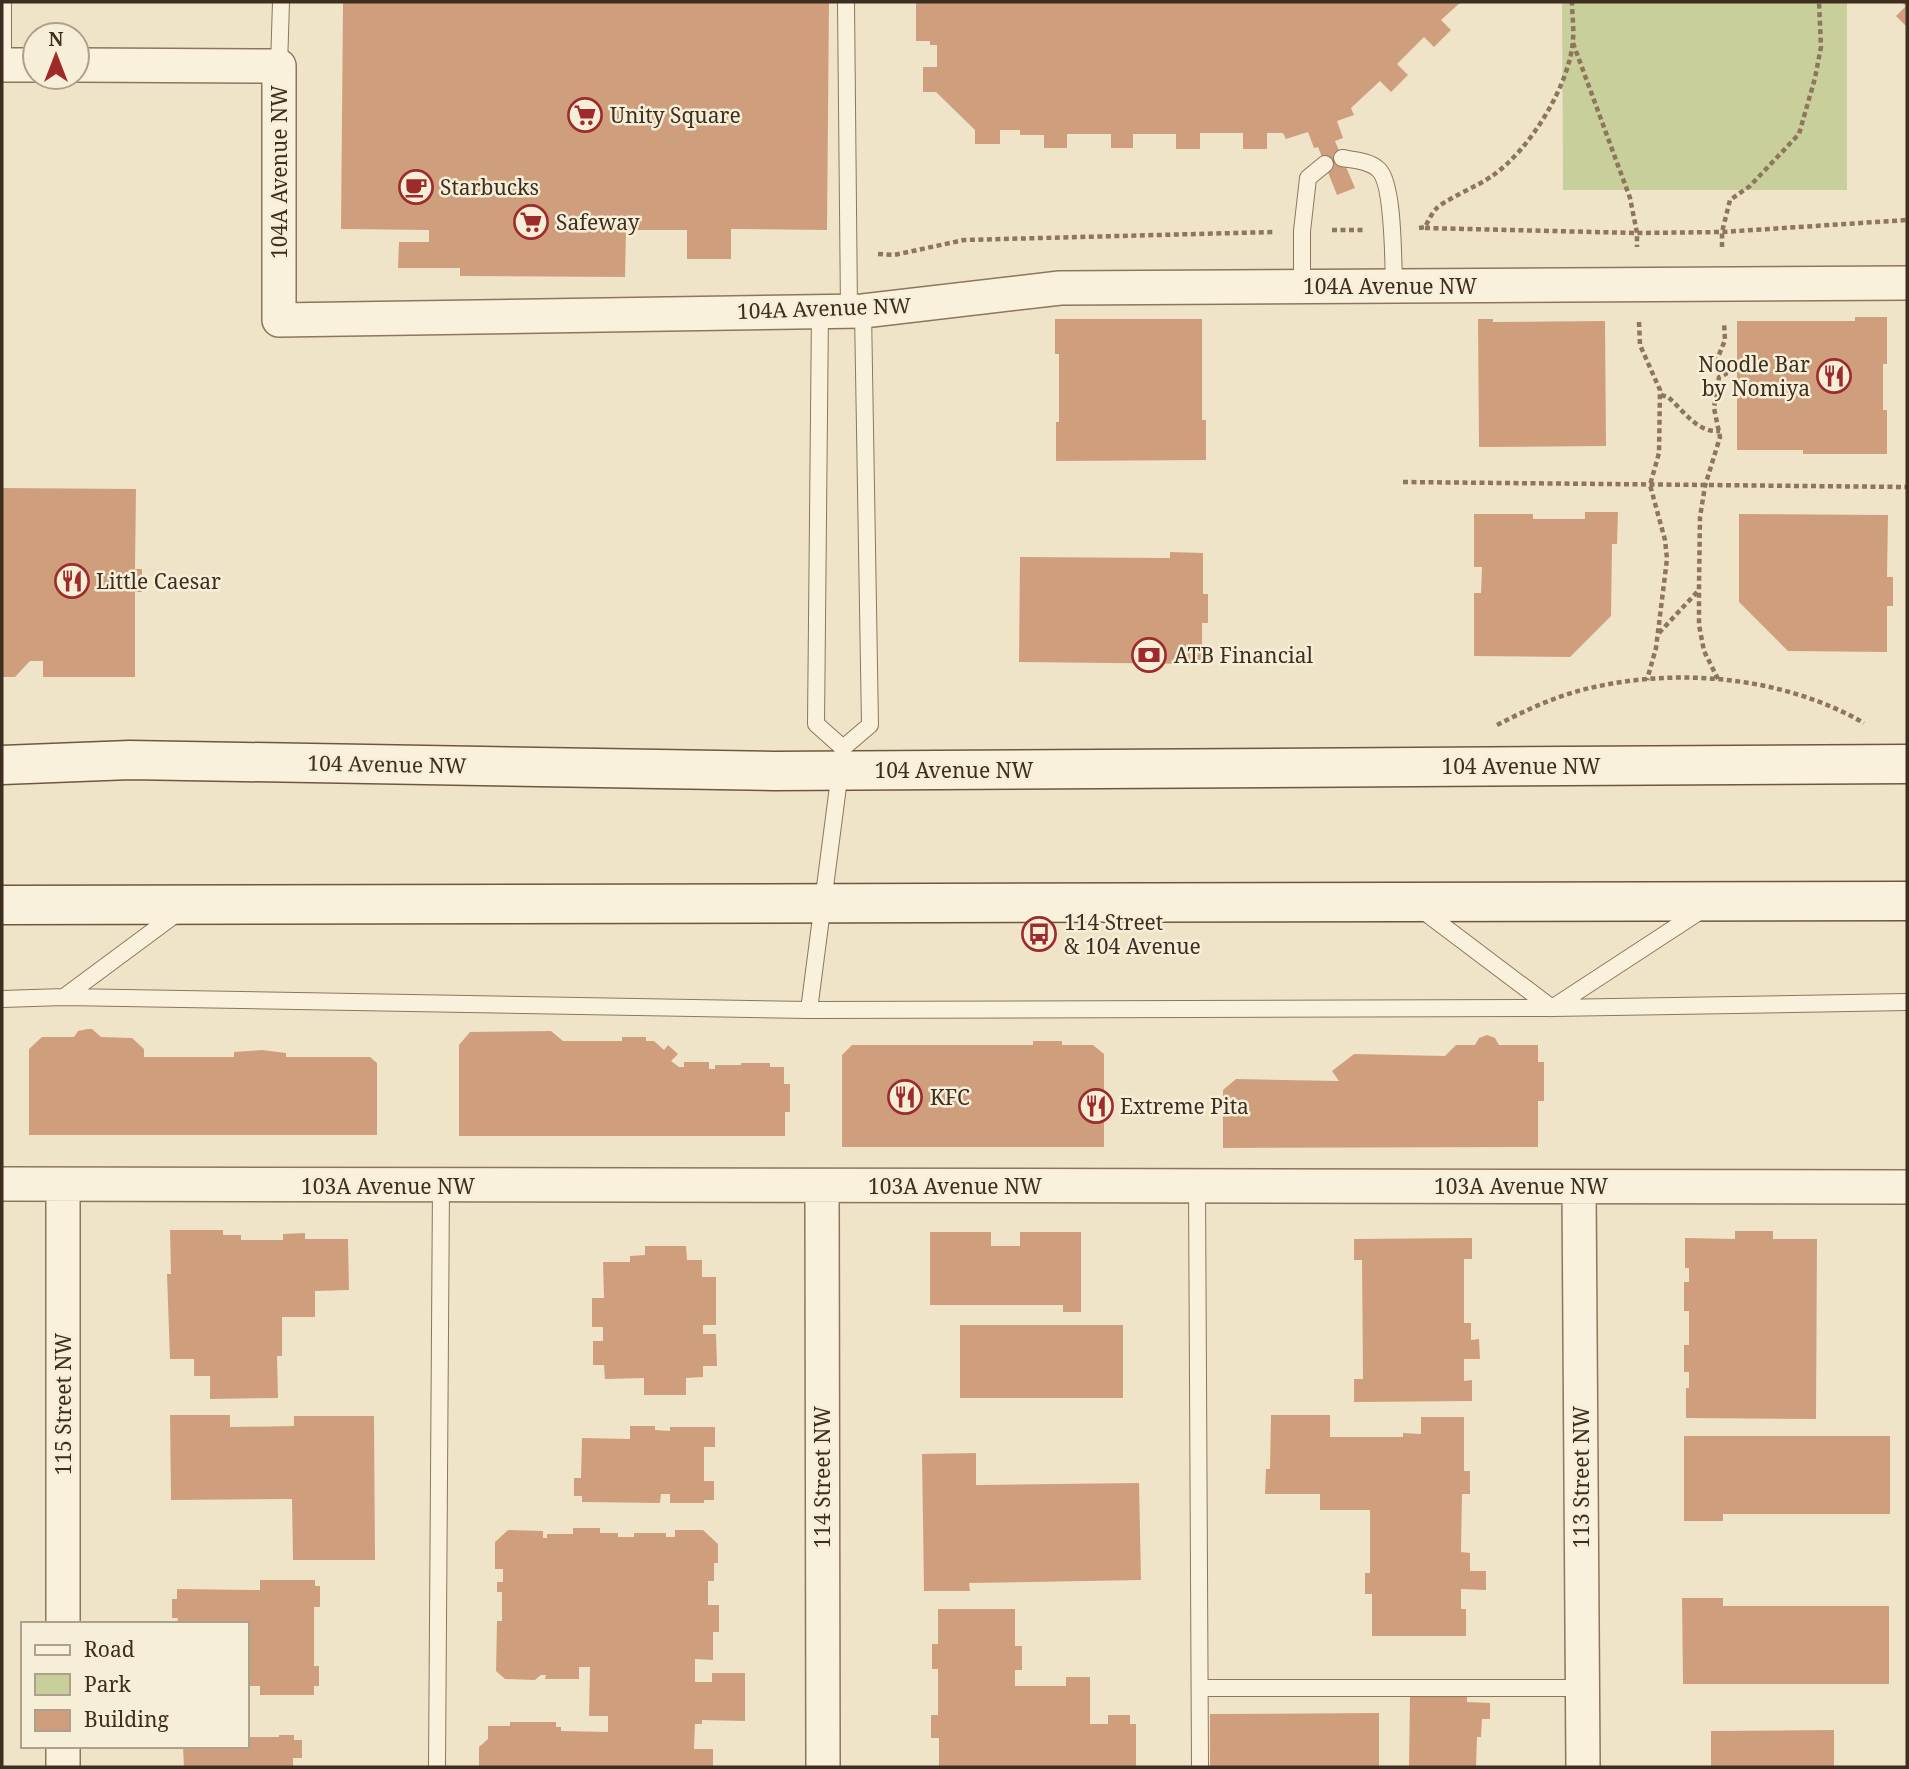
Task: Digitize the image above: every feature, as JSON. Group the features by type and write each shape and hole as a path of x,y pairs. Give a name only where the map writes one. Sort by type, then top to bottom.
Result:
{"main road":[{"name":"104 Avenue NW","path":"2,765 130,760 842,759 1907,764"},
{"path":"2,905 1907,901"}],"street":[{"name":"104A Avenue NW","path":"91,65 279,66 279,320 844,311 1060,288 1907,283"},
{"name":"103A Avenue NW","path":"2,1185 1907,1187"},
{"name":"115 Street NW","path":"63,1185 63,1622"},
{"name":"114 Street NW","path":"822,1186 822,1767"},
{"name":"113 Street NW","path":"1579,1187 1583,1767"},
{"path":"63,1748 63,1767"}],"lane":[{"path":"3,2 13,65"},
{"path":"279,66 281,2"},
{"path":"842,759 817,724 849,254 846,2"},
{"path":"1342,158 1368,163 1378,169 1385,178 1393,229 1394,285"},
{"path":"1302,286 1302,231 1308,178 1325,164"},
{"path":"810,1010 842,759 870,725 844,311"},
{"path":"1552,1008 1716,901"},
{"path":"1412,902 1552,1008"},
{"path":"64,997 190,905"},
{"path":"2,999 64,997 810,1010 1552,1008 1907,1002"},
{"path":"1197,1185 1200,1767"},
{"path":"437,1767 441,1186"},
{"path":"1200,1688 1583,1688"}],"path":[{"path":"1424,228 1436,207 1469,191 1495,174 1524,146 1544,119 1562,82 1573,42 1572,2"},
{"path":"1718,679 1704,651 1699,625 1699,590 1700,516 1720,430 1716,420 1715,399 1719,376 1726,374 1726,368 1714,368 1726,341 1722,232 1730,201 1750,186 1799,134 1821,47 1819,2"},
{"path":"1573,42 1630,198 1637,233 1640,345 1661,395 1659,453 1650,485 1665,540 1667,559 1658,634 1647,680"},
{"path":"849,254 894,254 964,240 1424,228 1637,233 1722,232 1907,220"},
{"path":"1661,395 1672,400 1699,427 1720,430"},
{"path":"1403,482 1907,486"},
{"path":"1658,634 1699,590"},
{"path":"1495,726 1529,708 1590,688 1647,680 1718,679 1774,687 1839,708 1869,725"}],"green space":[{"path":"1562,2 1847,2 1847,190 1563,190"}],"building":[{"name":"Unity Square","path":"343,2 829,2 827,230 731,229 731,259 687,259 687,230 626,230 625,277 460,276 460,268 398,268 399,242 429,242 429,230 341,229"},
{"path":"916,2 1461,2 1441,20 1451,30 1434,47 1424,37 1397,64 1408,75 1391,92 1380,81 1351,108 1354,115 1337,121 1343,138 1335,141 1355,188 1337,195 1318,147 1314,148 1308,132 1286,139 1283,133 1267,133 1267,149 1243,149 1243,133 1200,133 1200,149 1176,149 1176,134 1133,134 1133,148 1111,148 1111,134 1067,134 1067,148 1044,148 1044,135 1020,135 1020,130 1000,130 1000,144 975,144 975,130 936,92 923,92 923,67 937,67 937,45 930,45 930,41 916,41"},
{"path":"1901,2 1907,2 1907,27 1896,16 1906,6"},
{"path":"1855,317 1887,317 1883,410 1887,410 1887,454 1803,454 1803,450 1737,450 1737,321 1855,321"},
{"path":"1055,319 1202,319 1202,420 1206,420 1206,460 1056,461 1059,354 1055,354"},
{"path":"1478,319 1493,319 1493,322 1605,321 1606,446 1479,447"},
{"name":"Little Caesar","path":"2,488 136,489 135,569 142,569 142,592 135,592 135,677 43,677 43,661 30,661 15,677 2,677"},
{"path":"1585,512 1618,512 1617,544 1612,544 1611,616 1570,657 1474,656 1474,593 1481,593 1482,567 1474,567 1474,514 1533,514 1533,519 1585,519"},
{"path":"1739,514 1888,515 1887,577 1893,577 1893,606 1887,606 1887,652 1788,651 1739,602"},
{"path":"1170,552 1203,553 1203,594 1208,594 1208,623 1202,623 1202,664 1019,662 1020,557 1170,558"},
{"path":"88,1029 101,1037 132,1038 144,1049 144,1057 234,1057 234,1052 262,1050 286,1053 286,1057 370,1057 377,1063 377,1135 29,1135 29,1049 42,1037 74,1037 78,1031"},
{"path":"551,1031 563,1041 622,1041 622,1037 646,1037 646,1041 654,1041 664,1050 668,1045 678,1054 671,1061 679,1067 684,1067 684,1062 709,1062 709,1069 715,1069 715,1065 741,1063 770,1063 770,1067 784,1067 784,1084 790,1084 790,1112 785,1112 785,1136 459,1136 459,1045 470,1032"},
{"path":"1487,1035 1495,1038 1499,1045 1538,1045 1538,1062 1544,1062 1544,1101 1538,1101 1538,1147 1223,1148 1223,1090 1236,1079 1339,1081 1332,1071 1354,1054 1445,1056 1456,1045 1475,1045 1479,1038"},
{"path":"1033,1041 1093,1045 1104,1054 1104,1147 842,1147 842,1055 852,1045 1033,1045"},
{"path":"170,1230 223,1230 223,1235 241,1235 241,1240 283,1240 283,1234 305,1233 305,1239 348,1239 349,1290 315,1291 315,1317 282,1317 282,1356 277,1356 278,1398 210,1399 210,1376 194,1376 194,1359 170,1359 167,1274 171,1274"},
{"path":"1735,1231 1773,1231 1773,1239 1817,1239 1816,1419 1686,1418 1689,1372 1684,1372 1684,1345 1689,1345 1689,1311 1684,1311 1684,1282 1689,1282 1689,1268 1685,1268 1685,1238 1735,1239"},
{"path":"930,1232 991,1232 991,1246 1020,1246 1020,1232 1081,1232 1081,1312 1063,1312 1063,1305 930,1305"},
{"path":"1472,1238 1472,1259 1464,1259 1464,1323 1471,1323 1471,1340 1479,1339 1480,1359 1464,1359 1464,1381 1472,1380 1472,1401 1354,1402 1354,1379 1363,1379 1362,1260 1354,1260 1354,1239"},
{"path":"645,1246 686,1246 687,1260 702,1260 702,1277 716,1277 716,1325 703,1325 703,1334 716,1334 717,1366 703,1366 703,1377 686,1378 686,1395 644,1395 644,1378 605,1379 604,1365 593,1365 593,1341 603,1341 603,1327 592,1327 592,1298 604,1298 603,1262 630,1262 630,1256 645,1255"},
{"path":"960,1325 1123,1325 1123,1398 960,1398"},
{"path":"170,1415 230,1415 230,1427 294,1426 294,1416 374,1416 375,1560 293,1560 292,1499 171,1500"},
{"path":"1271,1415 1330,1415 1330,1437 1403,1437 1403,1433 1421,1434 1421,1417 1464,1417 1464,1471 1470,1471 1470,1494 1462,1494 1461,1552 1470,1553 1470,1571 1486,1571 1486,1590 1461,1589 1461,1609 1466,1609 1466,1636 1372,1636 1372,1594 1365,1594 1365,1573 1370,1573 1370,1510 1320,1510 1320,1494 1265,1494 1266,1469 1270,1469"},
{"path":"630,1426 655,1426 655,1430 670,1431 670,1427 715,1427 715,1447 704,1447 704,1481 714,1481 714,1500 704,1500 704,1503 670,1503 670,1494 661,1494 660,1503 582,1502 582,1496 574,1496 574,1478 581,1478 582,1438 630,1439"},
{"path":"1684,1436 1890,1436 1890,1514 1723,1514 1723,1521 1684,1521"},
{"path":"976,1453 976,1485 1139,1483 1141,1580 969,1583 970,1591 924,1591 922,1454"},
{"path":"573,1528 600,1528 600,1533 618,1533 618,1537 634,1537 634,1533 666,1533 666,1537 675,1537 675,1530 703,1530 718,1544 714,1581 708,1581 708,1605 719,1605 719,1632 713,1632 713,1660 695,1659 695,1682 712,1682 712,1673 745,1673 745,1721 702,1720 702,1724 695,1724 694,1749 713,1749 713,1767 479,1767 479,1747 488,1739 488,1726 510,1726 510,1722 556,1722 556,1727 561,1727 561,1731 608,1732 608,1716 589,1716 590,1667 579,1667 579,1679 545,1679 546,1675 541,1675 535,1680 505,1679 496,1671 497,1621 502,1621 502,1592 497,1592 497,1582 503,1582 503,1569 495,1569 495,1542 508,1530 543,1531 543,1538 547,1538 547,1534 573,1534"},
{"path":"260,1580 315,1580 315,1586 320,1586 320,1607 314,1607 314,1666 319,1666 319,1686 314,1686 314,1695 260,1695 260,1686 248,1686 248,1622 177,1622 178,1618 172,1618 172,1599 177,1599 177,1589 260,1590"},
{"path":"1682,1598 1723,1598 1723,1606 1889,1606 1889,1684 1683,1684"},
{"path":"938,1609 1015,1609 1015,1646 1022,1646 1022,1670 1015,1670 1015,1686 1066,1686 1066,1677 1090,1677 1090,1724 1108,1724 1108,1715 1130,1715 1130,1724 1136,1724 1136,1767 939,1767 939,1738 931,1738 931,1715 938,1715 938,1669 932,1669 932,1644 938,1644"},
{"path":"1410,1695 1467,1696 1467,1702 1490,1703 1490,1719 1482,1719 1481,1737 1477,1737 1476,1767 1409,1767"},
{"path":"1379,1713 1379,1767 1210,1767 1210,1714"},
{"path":"1834,1730 1834,1767 1711,1767 1711,1731"},
{"path":"294,1735 294,1740 302,1740 302,1758 293,1758 293,1767 184,1767 183,1748 248,1748 248,1737"}],"place":[{"name":"Unity Square","path":"585,115"},
{"name":"Starbucks","path":"416,187"},
{"name":"Safeway","path":"531,222"},
{"name":"Noodle Bar by Nomiya","path":"1834,376"},
{"name":"Little Caesar","path":"72,581"},
{"name":"ATB Financial","path":"1149,655"},
{"name":"114 Street & 104 Avenue","path":"1039,934"},
{"name":"KFC","path":"905,1097"},
{"name":"Extreme Pita","path":"1096,1106"}]}
